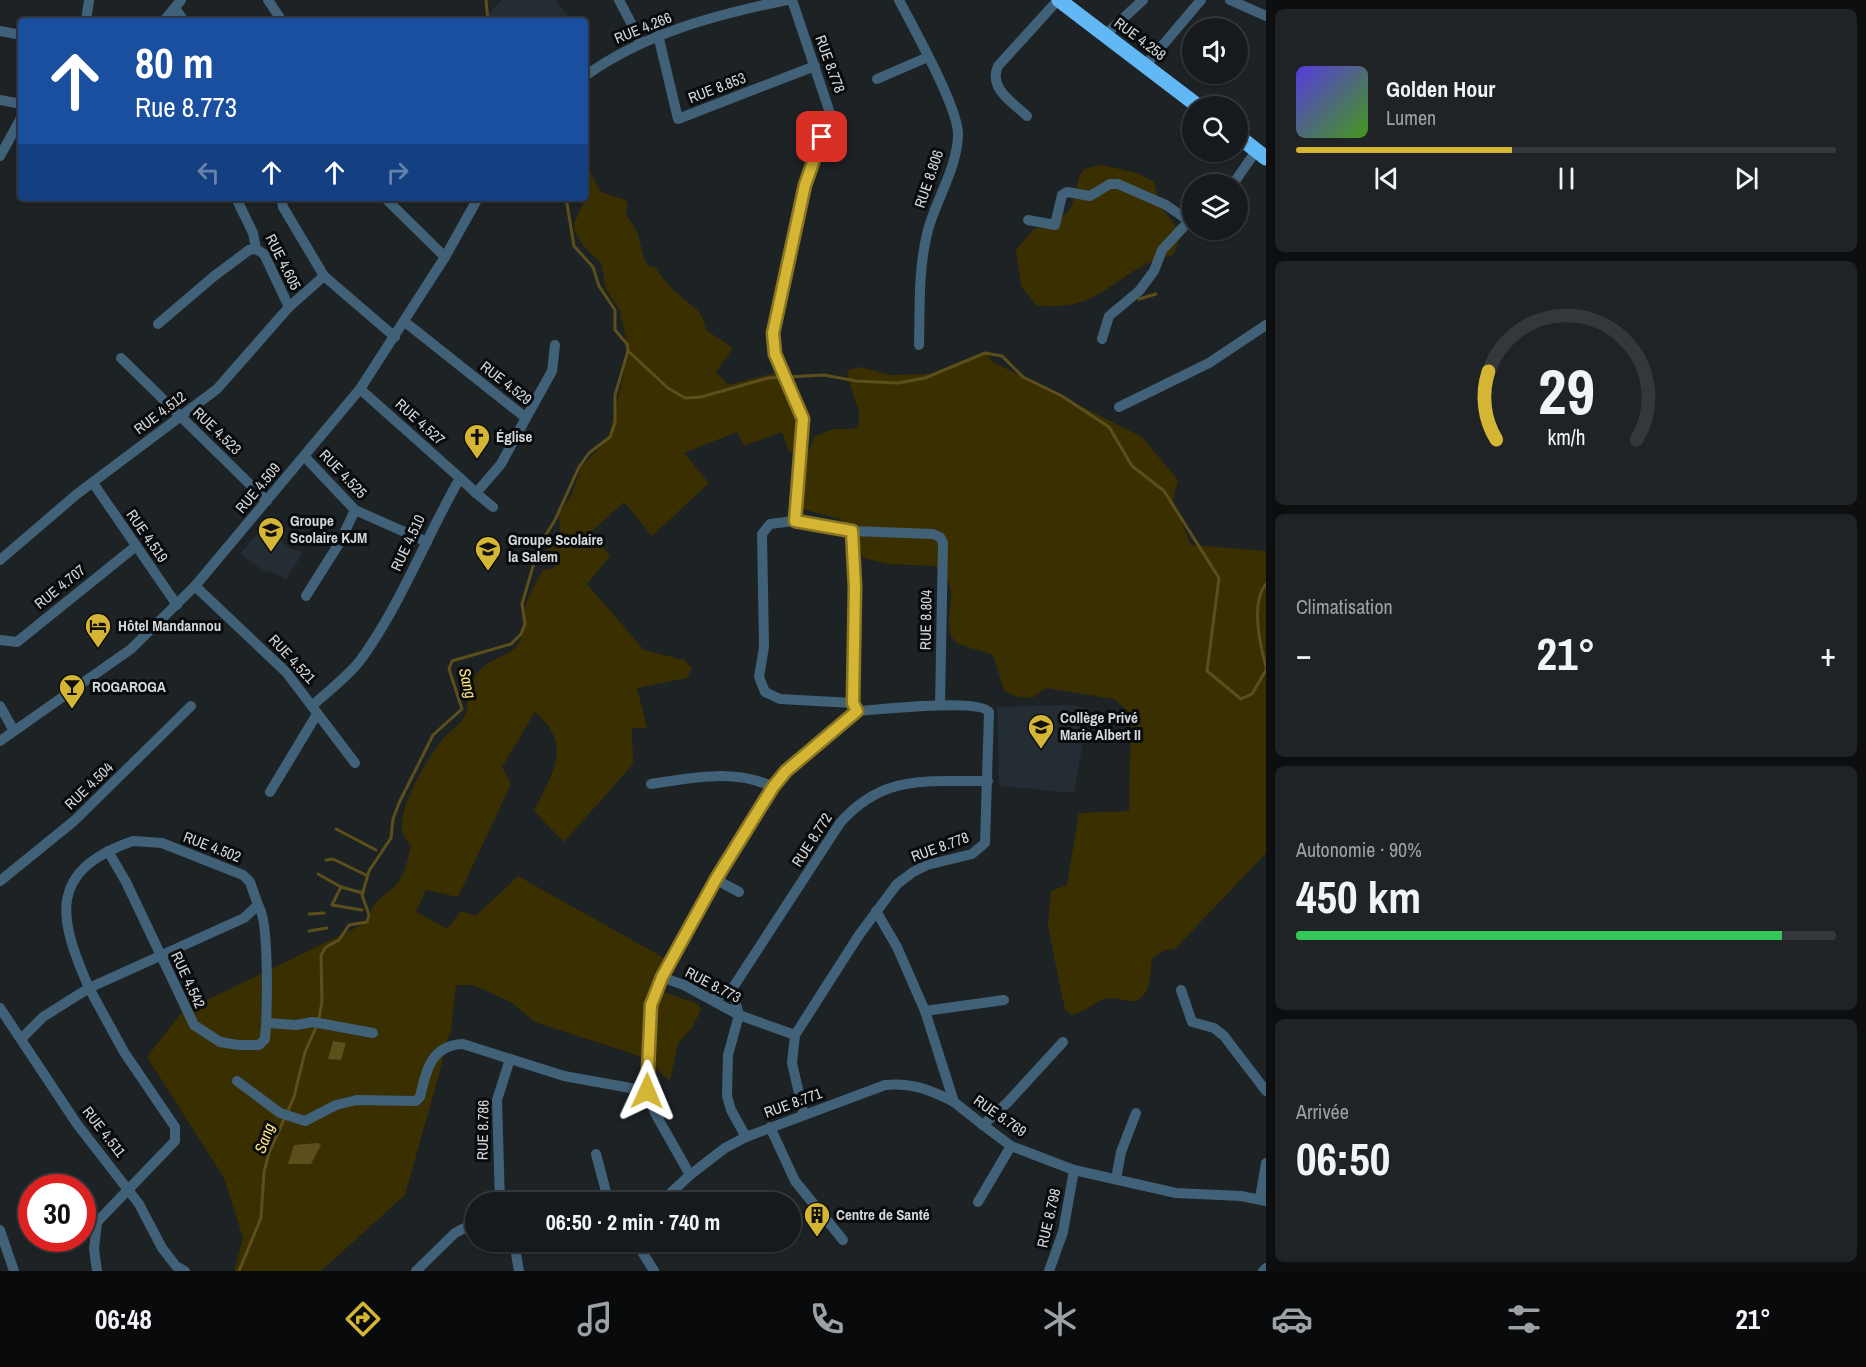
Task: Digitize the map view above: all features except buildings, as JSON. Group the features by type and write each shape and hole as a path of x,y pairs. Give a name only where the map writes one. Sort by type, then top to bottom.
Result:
{"highway":[{"name":"RUE 4.258","path":"1058,0 1185,96"},
{"path":"1248,144 1261,154"}],"street":[{"path":"86,18 89,0"},
{"path":"268,0 280,18"},
{"path":"619,0 641,42"},
{"name":"RUE 4.266","path":"588,74 612,57 658,35 747,4 787,0"},
{"name":"RUE 8.778","path":"792,0 831,116 805,185 773,328 775,354 803,419 795,521"},
{"name":"RUE 8.806","path":"899,0 928,57 957,128 958,136 921,260 919,345"},
{"path":"1027,116 997,85 995,74 998,66 1058,0"},
{"path":"1105,35 1143,0"},
{"path":"1145,66 1201,0"},
{"path":"1230,0 1266,16"},
{"path":"166,18 178,4"},
{"path":"0,31 18,34"},
{"name":"RUE 8.853","path":"658,35 678,120 815,66"},
{"path":"878,79 928,57"},
{"path":"0,100 18,103"},
{"path":"0,156 18,123"},
{"path":"1242,174 1261,154"},
{"path":"1028,220 1055,225 1062,195 1067,192 1090,196 1110,184 1118,184 1166,205 1182,216"},
{"name":"RUE 4.605","path":"237,201 253,233 256,249 264,254 289,308"},
{"path":"282,201 324,276 395,337"},
{"path":"388,201 445,257"},
{"name":"RUE 4.509","path":"0,741 131,649 195,586 360,389 405,322 476,201"},
{"path":"1102,339 1109,316 1139,291 1154,271 1162,250 1182,231"},
{"path":"158,324 213,277 249,250 256,249"},
{"name":"RUE 4.512","path":"0,560 93,483 217,389 289,308 324,276"},
{"name":"RUE 4.529","path":"405,322 526,418 552,371 555,345"},
{"path":"1119,407 1209,363 1266,325"},
{"name":"RUE 4.523","path":"121,358 267,501"},
{"name":"RUE 4.527","path":"360,389 460,478"},
{"path":"476,492 501,464 526,418"},
{"name":"RUE 4.525","path":"304,456 355,510 427,542"},
{"path":"460,478 492,507"},
{"name":"RUE 4.510","path":"270,792 315,710 360,660 412,572 440,511 460,478"},
{"name":"RUE 4.519","path":"93,483 177,606"},
{"path":"306,596 340,542 355,510"},
{"name":"RUE 8.778","path":"804,1115 792,1063 795,1035 876,911 897,884 913,872 945,860 972,854 985,843 988,781 988,712 986,708 940,705 855,707 780,699 765,692 761,687 759,677 765,647 762,534 770,524 795,521 852,531"},
{"path":"852,531 855,587 855,707"},
{"name":"RUE 8.804","path":"852,531 940,537 943,543 940,705"},
{"name":"RUE 4.707","path":"0,640 16,642 136,546"},
{"name":"RUE 4.521","path":"195,586 286,672 355,763"},
{"path":"0,706 14,731"},
{"name":"RUE 4.504","path":"0,881 74,821 190,706"},
{"name":"RUE 8.773","path":"795,1035 739,1015 662,977 716,879 773,787 786,771 855,707"},
{"path":"651,784 705,776 730,776 754,779 773,787"},
{"name":"RUE 8.772","path":"712,1000 732,989 840,823 855,806 879,790 904,783 988,781"},
{"name":"RUE 4.502","path":"97,1271 94,1249 97,1222 175,1141 177,1134 173,1122 124,1052 89,988 73,951 65,906 69,887 78,872 108,851 132,841 162,843 243,875 250,882 258,905"},
{"name":"RUE 4.542","path":"108,851 126,882 185,1012 194,1026 220,1042 252,1046 259,1045 265,1039 267,1023"},
{"path":"716,879 739,892"},
{"path":"22,1038 43,1017 89,988 244,918 258,905 264,926 267,1023 297,1025 314,1022 374,1033"},
{"name":"RUE 8.769","path":"876,911 897,947 925,1011 954,1102 1011,1146 1074,1170 1176,1193 1263,1200"},
{"path":"662,977 651,1005 647,1091 654,1113 690,1175"},
{"path":"732,989 739,1015 728,1055 726,1078 731,1110 746,1137"},
{"path":"1181,990 1192,1022 1214,1028 1224,1036 1266,1091"},
{"path":"925,1011 1004,1000"},
{"name":"RUE 4.511","path":"0,1008 4,1020 22,1038 77,1124 129,1189 149,1219 162,1248 176,1266 186,1271"},
{"path":"983,1125 1008,1102 1063,1042"},
{"path":"237,1081 280,1113 305,1121 336,1105 357,1100 416,1101 420,1097 430,1063 443,1047 452,1044 480,1048 564,1076 647,1091"},
{"name":"RUE 8.786","path":"500,1192 496,1112 501,1081 510,1059"},
{"name":"RUE 8.771","path":"672,1192 725,1148 746,1137 885,1085 897,1083 923,1088 954,1102"},
{"path":"1116,1179 1121,1152 1136,1113"},
{"path":"770,1127 795,1181 843,1240"},
{"path":"978,1202 1011,1146"},
{"path":"596,1154 606,1192"},
{"path":"1263,1200 1266,1163"},
{"name":"RUE 8.798","path":"1049,1271 1063,1232 1074,1170"},
{"path":"416,1271 455,1233 465,1228"},
{"path":"0,1230 14,1271"},
{"path":"516,1252 519,1271"},
{"path":"642,1252 654,1271"}],"shaded area":[{"path":"502,0 555,0 570,18 487,18 486,16"},
{"path":"1102,165 1137,173 1154,182 1161,206 1178,230 1179,240 1173,255 1142,266 1094,297 1082,302 1054,306 1036,305 1021,286 1016,250 1034,229 1067,213 1072,206 1079,177 1084,169"},
{"path":"588,168 601,192 626,200 628,206 625,213 637,231 644,259 650,267 655,267 671,288 700,313 706,330 733,348 716,372 728,385 778,372 797,425 796,451 789,452 782,432 744,446 737,432 684,453 709,483 652,536 624,502 591,532 610,556 587,584 644,650 684,660 692,668 687,678 637,688 647,728 632,728 633,764 564,842 534,811 553,772 557,748 554,736 547,724 535,712 502,767 511,784 458,897 426,890 416,912 447,929 461,911 476,916 518,876 664,958 658,970 655,989 698,1004 701,1009 692,1028 678,1043 670,1081 642,1057 535,1022 512,1003 473,985 456,985 451,1031 446,1043 441,1046 443,1060 405,1195 321,1271 234,1271 243,1238 224,1178 147,1057 182,1012 370,921 375,903 397,884 402,876 411,846 402,831 404,809 409,796 442,740 464,717 471,684 479,671 512,651 519,643 523,630 525,607 531,593 543,570 554,568 557,558 547,549 560,531 559,514 572,494 581,467 608,439 629,353 620,311 606,289 601,263 585,248 574,230 574,224 584,201 588,201"},
{"path":"988,353 991,361 1142,437 1178,480 1173,500 1191,545 1266,551 1266,853 1175,949 1165,950 1152,958 1148,987 1141,998 1128,1001 1108,998 1072,1015 1066,1011 1063,1001 1048,926 1051,891 1067,885 1079,813 1129,811 1131,714 1114,699 1046,688 1032,698 1014,696 1004,690 993,655 954,640 949,627 951,591 948,582 935,566 888,564 863,558 853,529 840,519 802,509 796,499 801,469 815,436 833,429 852,429 859,426 859,411 847,376 848,370 860,367 890,375 929,374"},
{"name":"Groupe Scolaire KJM","path":"264,526 289,548 303,552 286,580 270,570 267,573 240,554"},
{"name":"Collège Privé Marie Albert II","path":"1075,705 1089,709 1074,793 999,786 997,707"},
{"path":"333,1041 346,1043 341,1060 328,1059"},
{"path":"318,1143 321,1145 311,1164 288,1164 294,1145"}],"waterway":[{"name":"Sang","path":"486,0 488,18"},
{"name":"Sang","path":"239,1271 261,1218 264,1172 269,1153 294,1097 305,1052 318,1023 322,1002 321,955 326,947 339,940 349,925 367,922 369,915 362,895 369,871 391,838 393,819 399,803 433,735 462,709 449,669 452,661 511,644 521,634 525,624 522,604 539,546 555,520 579,467 589,453 610,437 615,423 615,395 628,351 627,344 615,330 615,310 599,286 593,267 574,246 566,201"},
{"path":"1139,299 1156,294"},
{"path":"628,351 668,388 685,398 701,397 768,378 824,375 856,381 898,383 925,378 985,353 1002,356 1023,377 1062,396 1109,427 1132,466 1164,491 1219,578 1207,671 1241,699 1252,694 1266,670"},
{"path":"1266,584 1261,592 1257,613 1259,636 1266,667"},
{"path":"336,829 376,850"},
{"path":"326,860 333,859 366,875"},
{"path":"318,874 341,887 363,893"},
{"path":"341,887 332,905 362,910"},
{"path":"309,914 324,913"},
{"path":"309,931 327,928"}],"place":[{"name":"Église","path":"477,460"},
{"name":"Groupe Scolaire KJM","path":"271,553"},
{"name":"Groupe Scolaire la Salem","path":"488,572"},
{"name":"Hôtel Mandannou","path":"98,649"},
{"name":"ROGAROGA","path":"72,710"},
{"name":"Collège Privé Marie Albert II","path":"1041,750"},
{"name":"Centre de Santé","path":"817,1238"}],"route":[{"path":"647,1091 649,1030 654,993 716,879 773,787 786,771 857,711 853,703 855,587 852,531 822,528 795,521 797,463 803,419 775,354 773,333 805,185 822,137"}]}
